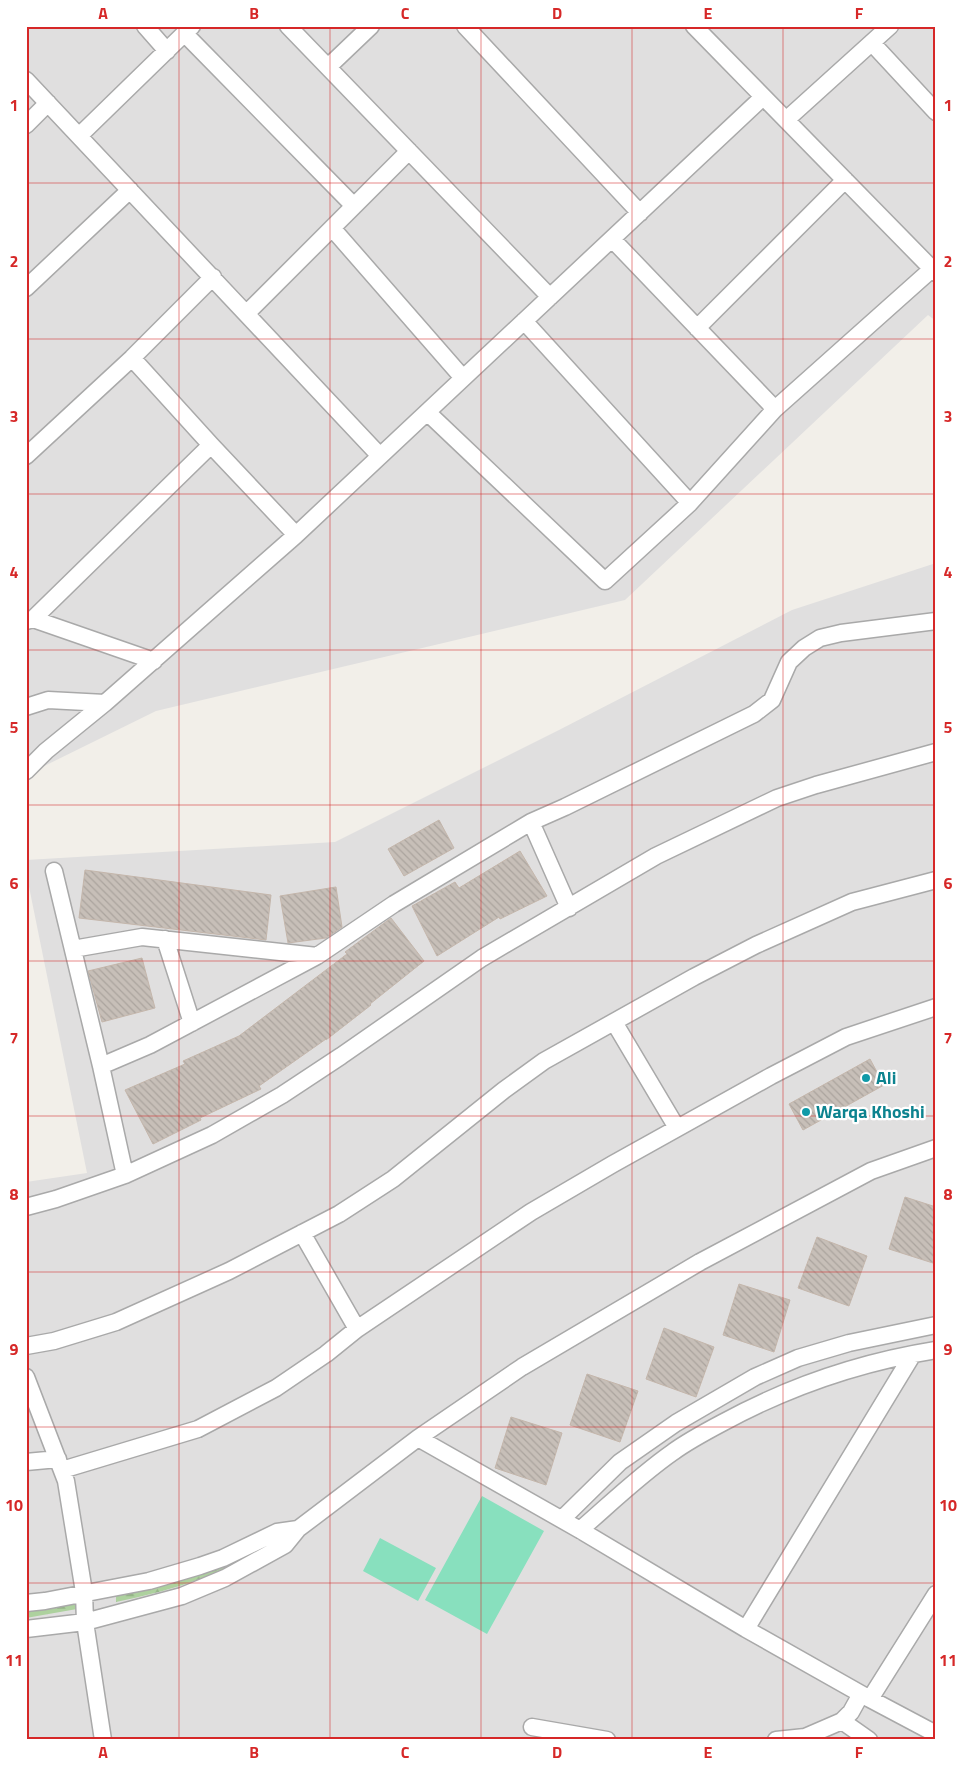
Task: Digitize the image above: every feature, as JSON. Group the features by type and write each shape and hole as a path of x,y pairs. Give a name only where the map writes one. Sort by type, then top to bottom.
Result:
{"street":[{"path":"145,26 167,51"},
{"path":"288,26 550,297"},
{"path":"328,67 370,26"},
{"path":"465,26 640,213"},
{"path":"427,412 605,581 690,502 774,409 934,271 694,26"},
{"path":"786,120 890,26"},
{"path":"79,136 188,30 354,206"},
{"path":"872,43 936,112"},
{"path":"26,80 380,456"},
{"path":"26,771 46,751 154,661 296,535 763,97"},
{"path":"26,125 48,103"},
{"path":"247,313 409,151"},
{"path":"697,328 845,180"},
{"path":"26,288 130,190"},
{"path":"332,228 463,378"},
{"path":"612,239 774,409"},
{"path":"26,456 132,358 213,277"},
{"path":"524,321 690,502"},
{"path":"132,358 210,446 296,535"},
{"path":"154,661 30,620 210,446"},
{"path":"101,1066 150,1046 317,956 394,904 531,822 754,714 772,700 789,662 804,648 820,638 841,633 936,621"},
{"path":"26,707 48,700 105,703"},
{"path":"26,756 46,751"},
{"path":"26,1207 56,1199 125,1175 212,1135 282,1095 482,958 656,856 777,798 936,752"},
{"path":"531,822 569,908"},
{"path":"54,871 125,1175"},
{"path":"26,1346 54,1341 116,1322 229,1271 340,1214 393,1179 544,1061 694,977 819,916 852,902 936,880"},
{"path":"73,950 142,936 317,956"},
{"path":"165,939 192,1023"},
{"path":"26,1462 60,1465 198,1429 276,1388 326,1354 357,1329 531,1212 613,1164 771,1076 846,1037 936,1007"},
{"path":"614,1022 677,1128"},
{"path":"26,1629 85,1622 165,1601 204,1587 285,1545 298,1529 418,1438 522,1367 700,1262 871,1171 936,1148"},
{"path":"302,1233 357,1329"},
{"path":"562,1519 620,1462 676,1423 755,1377 798,1358 849,1343 936,1325"},
{"path":"580,1530 674,1451 746,1410 816,1380 913,1354 936,1350"},
{"path":"746,1629 913,1354"},
{"path":"26,1377 66,1481 84,1592 85,1622 103,1740"},
{"path":"418,1438 562,1519 746,1629 865,1697 936,1734"},
{"path":"26,1603 149,1581 223,1558 277,1532 298,1529"},
{"path":"776,1740 805,1737 842,1721 865,1697 936,1594"},
{"path":"842,1721 869,1740"},
{"path":"532,1728 607,1740"}],"shaded area":[{"path":"26,26 936,26 936,321 928,315 625,600 156,711 26,775"},
{"path":"936,563 936,1740 26,1740 26,1182 87,1173 26,872 26,860 335,842 559,730 792,610"}],"green space":[{"path":"482,1496 544,1531 487,1634 425,1600"},
{"path":"380,1538 436,1568 418,1601 363,1571"},
{"path":"262,1549 228,1568 192,1582 116,1602 116,1596 200,1575"},
{"path":"79,1601 77,1609 26,1618 26,1609"}],"building":[{"path":"439,820 454,848 404,876 388,849"},
{"path":"520,851 547,896 500,919 499,917 437,956 412,906 455,882 459,888"},
{"path":"85,870 271,895 266,940 79,918"},
{"path":"336,887 342,927 326,938 288,943 280,896"},
{"path":"391,918 424,961 326,1040 259,1086 261,1089 200,1118 201,1120 153,1144 125,1090 185,1064 183,1061 239,1036"},
{"path":"142,958 155,1008 102,1022 88,971"},
{"path":"870,1059 884,1085 803,1130 789,1104"},
{"path":"905,1197 936,1207 936,1264 889,1249"},
{"path":"817,1237 867,1256 849,1306 798,1288"},
{"path":"739,1284 790,1300 774,1352 723,1335"},
{"path":"664,1328 714,1347 696,1397 646,1379"},
{"path":"587,1374 638,1391 620,1442 570,1425"},
{"path":"511,1417 562,1433 546,1485 495,1468"}],"place":[{"name":"Ali","path":"866,1078"},
{"name":"Warqa Khoshi","path":"806,1112"}]}
